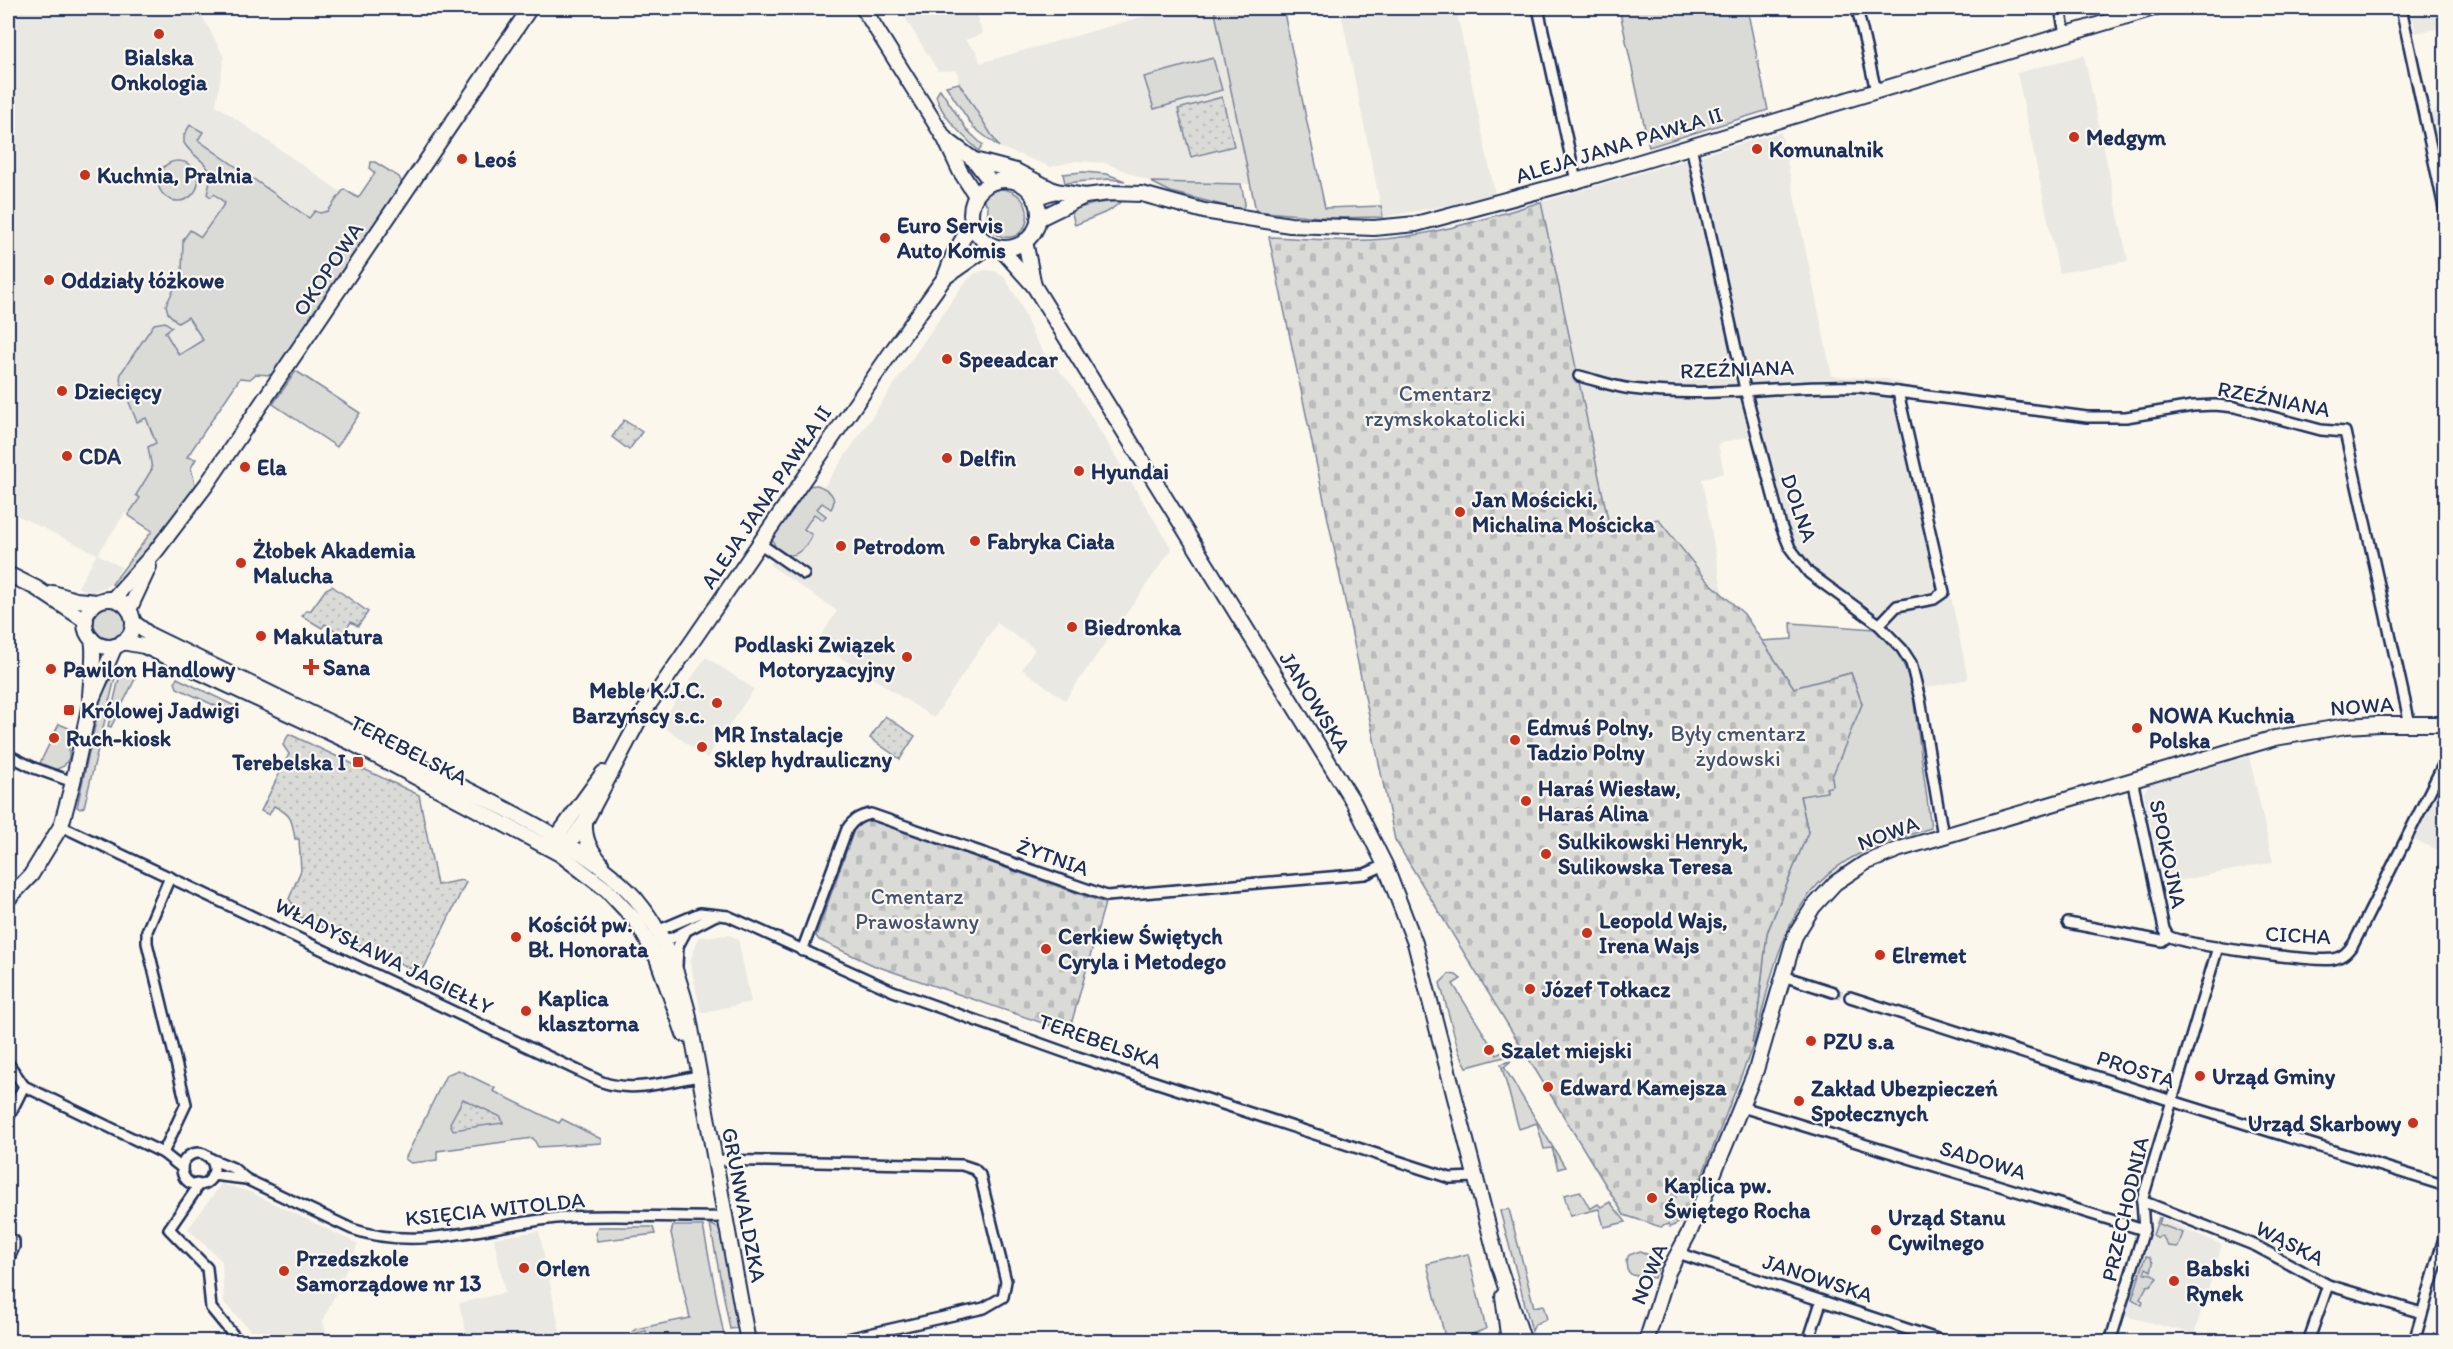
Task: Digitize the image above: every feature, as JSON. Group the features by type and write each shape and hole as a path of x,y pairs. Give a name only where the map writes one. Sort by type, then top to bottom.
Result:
{"street":[{"name":"OKOPOWA","path":"113,599 156,551 207,484 530,8"},
{"path":"863,8 945,139 960,171 976,196"},
{"path":"1538,8 1576,181"},
{"path":"1857,8 1876,91"},
{"path":"2060,8 2065,34"},
{"name":"ALEJA JANA PAWŁA II","path":"1034,198 1055,191 1085,196 1109,193 1142,194 1204,211 1290,225 1374,228 1437,219 1576,181 2154,8"},
{"path":"2401,8 2445,217"},
{"path":"945,139 974,160 992,182"},
{"name":"DOLNA","path":"1691,146 1745,389 1772,497 1790,548 1809,573 1879,625 1902,649 1915,677 1943,836"},
{"path":"974,160 1016,171 1055,191"},
{"path":"1008,180 1016,182 1030,191 1038,208 1038,219 1031,235 1013,247 996,247 979,236 972,223 970,214 976,196 992,182 1008,180"},
{"name":"ALEJA JANA PAWŁA II","path":"1038,219 1085,196"},
{"name":"ALEJA JANA PAWŁA II","path":"558,846 585,822 641,716 945,277 953,256 972,223"},
{"name":"JANOWSKA","path":"1025,241 1034,286"},
{"name":"ALEJA JANA PAWŁA II","path":"945,277 996,247"},
{"name":"JANOWSKA","path":"996,247 1034,286 1353,803 1385,865 1415,943 1498,1264"},
{"name":"RZEŹNIANA","path":"1579,376 1631,389 1709,392 1824,386 1898,392 2104,418 2215,405 2321,430 2345,432 2410,724"},
{"path":"1879,625 1897,606 1934,599 1944,592 1898,392"},
{"path":"759,543 804,574"},
{"name":"OKOPOWA","path":"131,616 156,551"},
{"path":"8,574 36,588 86,621"},
{"path":"36,588 76,600 97,602 113,599 125,605 131,616 130,634 119,644 90,704"},
{"path":"8,899 31,875 61,826 90,704 94,648 86,628 86,621 87,615 97,602"},
{"name":"TEREBELSKA","path":"131,616 150,635 442,777 612,876"},
{"path":"92,639 103,646 119,644"},
{"name":"TEREBELSKA","path":"119,644 144,646 352,742 558,846 656,936 665,976 698,1076"},
{"name":"NOWA","path":"1646,1341 1668,1272 1690,1231 1742,1107 1764,1044 1789,952 1804,921 1835,883 1864,863 1943,836 2275,738 2346,726 2445,724"},
{"name":"ALEJA JANA PAWŁA II","path":"558,846 627,743"},
{"path":"8,754 34,768 73,782"},
{"name":"CICHA","path":"2068,923 2162,941 2168,936 2175,940 2218,947 2314,959 2333,959 2345,955 2354,943 2445,759"},
{"name":"SPOKOJNA","path":"2132,779 2164,929 2168,936"},
{"name":"ŻYTNIA","path":"802,951 847,829 855,819 871,814 1107,896 1365,874 1385,865"},
{"name":"TEREBELSKA","path":"585,822 584,837 590,850 634,897 677,971 688,1012 698,1076"},
{"name":"WŁADYSŁAWA JAGIEŁŁY","path":"61,826 602,1082 635,1088 698,1076"},
{"path":"164,1153 186,1104 147,943 147,932 170,877"},
{"path":"656,936 700,913 718,913"},
{"path":"656,936 685,933 718,913"},
{"name":"TEREBELSKA","path":"718,913 893,991 1078,1057 1450,1178 1477,1177"},
{"name":"TEREBELSKA","path":"677,971 678,946 685,933"},
{"name":"PRZECHODNIA","path":"2110,1341 2144,1230 2142,1201 2218,947"},
{"path":"1783,976 1833,992"},
{"name":"PROSTA","path":"1851,997 2445,1186"},
{"path":"8,1063 24,1086 164,1153 182,1168 186,1179 197,1184 206,1182 212,1175 214,1167 211,1159 198,1153 188,1156 164,1153"},
{"name":"GRUNWALDZKA","path":"698,1076 748,1341"},
{"path":"8,1118 24,1086"},
{"name":"SADOWA","path":"1742,1107 2144,1230"},
{"path":"182,1168 188,1156"},
{"name":"KSIĘCIA WITOLDA","path":"211,1159 233,1168 246,1179 352,1229 398,1239 433,1238 568,1217 725,1217"},
{"path":"715,1160 962,1165 974,1169 980,1175 1006,1281 1003,1297 984,1308 834,1341"},
{"name":"KSIĘCIA WITOLDA","path":"212,1175 246,1179"},
{"path":"197,1184 195,1191 169,1229 207,1268 211,1308 239,1341"},
{"name":"WĄSKA","path":"2142,1201 2256,1246 2328,1285 2422,1313"},
{"path":"2414,1341 2445,1231"},
{"path":"8,1238 14,1240 14,1247 8,1260"},
{"name":"JANOWSKA","path":"1678,1253 1821,1302 1946,1341"},
{"path":"1498,1264 1509,1341"},
{"path":"1498,1264 1524,1341"},
{"path":"2308,1341 2328,1285"},
{"path":"1808,1341 1821,1302"}],"shaded area":[{"path":"8,8 198,8 224,57 216,105 348,197 128,515 125,513 98,554 121,567 112,584 90,593 78,587 97,554 8,511"},
{"path":"899,8 978,8 979,13 976,14 983,34 965,40 977,52 980,63 1174,8 1214,8 1250,184 1151,182 1106,163 1076,161 1051,167 999,147 959,83 957,70 938,71"},
{"path":"1340,8 1456,8 1495,194 1383,217"},
{"path":"2411,8 2445,8 2445,31 2442,32 2440,28 2416,33"},
{"path":"2084,55 2128,261 2059,273 2017,73"},
{"path":"2445,92 2445,156 2442,157 2432,114 2439,107 2436,94"},
{"path":"1781,132 1832,376 1886,379 1902,383 1944,563 1968,679 1926,688 1914,654 1897,631 1868,606 1812,570 1801,557 1783,514 1761,433 1718,444 1724,473 1702,479 1723,595 1706,579 1610,530 1541,202"},
{"path":"984,270 995,271 1004,277 1019,301 1033,335 1045,354 1072,385 1172,549 1065,700 1022,669 1035,649 997,623 934,718 817,642 837,611 770,565 962,286 974,274"},
{"path":"706,657 754,689 707,758 660,724"},
{"path":"2249,756 2273,862 2163,884 2144,793 2148,785"},
{"path":"2445,777 2445,853 2414,840"},
{"path":"729,935 738,939 751,1002 701,1013 690,961 699,937"},
{"name":"Przedszkole Samorządowe nr 13","path":"221,1184 250,1192 358,1244 323,1321 328,1341 254,1341 253,1333 224,1303 222,1261 188,1229"},
{"name":"Babski Rynek","path":"2157,1216 2222,1245 2194,1334 2125,1316"},
{"path":"539,1231 562,1341 468,1341 459,1303 505,1293 494,1238"}],"green space":[{"path":"1214,8 1283,8 1325,208 1381,206 1383,217 1332,218 1256,211"},
{"path":"1619,8 1747,8 1768,110 1649,147"},
{"path":"1213,58 1222,90 1154,109 1144,77"},
{"path":"959,83 999,147 973,127 946,86"},
{"path":"940,89 967,130 983,145 979,151 954,126 943,111 936,96"},
{"path":"1222,97 1234,146 1191,157 1178,109"},
{"path":"190,125 203,132 198,140 309,218 315,211 320,213 328,211 344,189 358,198 375,173 370,169 371,162 375,162 399,177 402,183 400,190 275,373 256,374 250,379 240,378 187,457 196,459 191,468 196,488 181,511 126,580 123,577 115,586 112,584 152,531 128,515 140,498 136,495 152,469 148,447 156,443 146,418 137,422 120,380 121,373 154,324 165,322 172,327 165,332 179,355 203,340 188,317 178,323 168,313 166,305 182,273 183,240 190,230 201,237 225,203 214,194 211,197 207,194 210,183 208,168 184,143 184,135"},
{"path":"178,161 192,167 198,181 192,195 178,201 164,195 158,181 164,167"},
{"path":"1083,172 1107,174 1125,181 1109,179 1065,183 1063,174"},
{"path":"1151,182 1241,184 1245,203 1242,210 1171,192"},
{"path":"1000,189 1012,192 1021,198 1026,206 1026,225 1021,232 1013,236 997,235 987,221 988,207 981,195"},
{"path":"1122,201 1109,211 1075,225 1071,210 1098,203"},
{"name":"Cmentarz rzymskokatolicki","path":"1541,202 1610,529 1658,519 1706,579 1744,614 1794,688 1851,673 1862,704 1832,777 1833,786 1826,788 1827,792 1800,796 1808,832 1767,933 1757,1020 1752,1042 1754,1043 1686,1216 1680,1218 1681,1222 1670,1227 1668,1224 1661,1227 1624,1215 1395,840 1269,237 1346,241 1393,238 1457,226"},
{"path":"296,371 360,413 337,447 273,404"},
{"path":"624,420 642,432 629,450 612,437"},
{"path":"817,485 831,494 833,505 831,509 822,503 817,509 826,516 823,520 814,514 804,529 812,535 807,544 795,554 786,555 778,550 772,537 803,490 808,486"},
{"path":"332,586 368,612 358,626 351,622 342,635 325,624 322,628 302,616 306,611 311,610 326,589"},
{"path":"110,607 121,612 126,623 121,634 110,639 99,634 94,623 99,612"},
{"path":"1791,623 1875,629 1898,653 1911,681 1931,828 1884,843 1857,855 1832,871 1813,890 1797,912 1785,936 1754,1043 1752,1042 1757,1020 1767,933 1808,832 1800,796 1827,791 1826,788 1862,704 1851,673 1794,688 1762,641 1792,639"},
{"path":"126,670 137,675 111,727 108,726 120,674"},
{"path":"113,675 115,678 84,807 80,809 77,807 102,694"},
{"path":"177,678 239,708 235,715 177,688 175,682"},
{"path":"885,716 915,736 900,759 870,738"},
{"path":"59,724 69,728 69,758 64,766 55,770 40,763"},
{"path":"289,734 419,795 437,885 462,880 466,882 424,968 412,969 290,912 295,907 289,899 301,870 299,839 295,839 292,823 284,812 274,806 269,815 261,811 289,754 283,745"},
{"name":"Cmentarz Prawosławny","path":"867,819 1105,903 1069,1032 873,965 819,940 816,936 854,830"},
{"path":"1449,974 1461,979 1453,984 1497,1055 1505,1050 1508,1056 1467,1067 1459,1052 1440,983"},
{"path":"1511,1061 1504,1067 1565,1167 1558,1169 1552,1148 1544,1149 1537,1123 1519,1129 1501,1064"},
{"path":"458,1070 495,1088 493,1091 559,1123 562,1119 601,1139 601,1143 538,1147 533,1138 437,1151 437,1160 411,1163 405,1159 446,1075"},
{"path":"463,1099 501,1117 503,1123 453,1130 450,1123"},
{"path":"1580,1191 1590,1209 1598,1204 1601,1207 1610,1202 1626,1222 1604,1227 1599,1209 1570,1216 1564,1195"},
{"path":"1509,1209 1534,1307 1543,1305 1547,1319 1535,1324 1532,1331 1500,1211"},
{"path":"2159,1218 2161,1218 2159,1224 2183,1233 2178,1247 2168,1246 2163,1237 2158,1238 2153,1235"},
{"path":"710,1224 718,1228 721,1234 738,1328 730,1329"},
{"path":"673,1226 703,1226 725,1341 648,1341 646,1331 636,1333 638,1341 634,1341 632,1332 636,1329 690,1318 671,1233"},
{"path":"598,1227 653,1227 655,1234 597,1241 595,1234"},
{"path":"1640,1251 1661,1261 1654,1278 1632,1275 1627,1270 1626,1261 1629,1255"},
{"path":"1468,1254 1486,1329 1454,1341 1446,1341 1427,1264"},
{"path":"2146,1256 2150,1257 2153,1263 2151,1271 2146,1268 2144,1273 2152,1274 2157,1278 2147,1286 2140,1299 2143,1301 2142,1305 2132,1299"}],"tunnel":[{"path":"1833,992 1850,997"}],"place":[{"name":"Bialska Onkologia","path":"159,34"},
{"name":"Medgym","path":"2074,137"},
{"name":"Komunalnik","path":"1757,149"},
{"name":"Leoś","path":"462,159"},
{"name":"Kuchnia, Pralnia","path":"85,175"},
{"name":"Euro Servis Auto Komis","path":"885,238"},
{"name":"Oddziały łóżkowe","path":"49,280"},
{"name":"Speeadcar","path":"947,359"},
{"name":"Dziecięcy","path":"62,391"},
{"name":"CDA","path":"67,456"},
{"name":"Delfin","path":"947,458"},
{"name":"Ela","path":"245,467"},
{"name":"Hyundai","path":"1079,471"},
{"name":"Jan Mościcki, Michalina Mościcka","path":"1460,512"},
{"name":"Fabryka Ciała","path":"975,541"},
{"name":"Petrodom","path":"841,546"},
{"name":"Żłobek Akademia Malucha","path":"241,563"},
{"name":"Biedronka","path":"1072,627"},
{"name":"Makulatura","path":"261,636"},
{"name":"Podlaski Związek Motoryzacyjny","path":"907,657"},
{"name":"Sana","path":"311,667"},
{"name":"Pawilon Handlowy","path":"51,669"},
{"name":"Meble K.J.C. Barzyńscy s.c.","path":"717,703"},
{"name":"Królowej Jadwigi","path":"69,710"},
{"name":"NOWA Kuchnia Polska","path":"2137,728"},
{"name":"Ruch-kiosk","path":"54,738"},
{"name":"Edmuś Polny, Tadzio Polny","path":"1515,740"},
{"name":"MR Instalacje Sklep hydrauliczny","path":"702,747"},
{"name":"Terebelska I","path":"358,762"},
{"name":"Haraś Wiesław, Haraś Alina","path":"1526,801"},
{"name":"Sulkikowski Henryk, Sulikowska Teresa","path":"1546,854"},
{"name":"Leopold Wajs, Irena Wajs","path":"1587,933"},
{"name":"Kościół pw. Bł. Honorata","path":"516,937"},
{"name":"Cerkiew Świętych Cyryla i Metodego","path":"1046,949"},
{"name":"Elremet","path":"1880,955"},
{"name":"Józef Tołkacz","path":"1530,989"},
{"name":"Kaplica klasztorna","path":"526,1011"},
{"name":"PZU s.a","path":"1811,1041"},
{"name":"Szalet miejski","path":"1489,1050"},
{"name":"Urząd Gminy","path":"2200,1076"},
{"name":"Edward Kamejsza","path":"1548,1087"},
{"name":"Zakład Ubezpieczeń Społecznych","path":"1799,1101"},
{"name":"Urząd Skarbowy","path":"2413,1123"},
{"name":"Kaplica pw. Świętego Rocha","path":"1652,1198"},
{"name":"Urząd Stanu Cywilnego","path":"1876,1230"},
{"name":"Orlen","path":"524,1268"},
{"name":"Przedszkole Samorządowe nr 13","path":"284,1271"},
{"name":"Babski Rynek","path":"2174,1281"}],"park label":[{"name":"Były cmentarz żydowski","path":"1738,746"}]}
